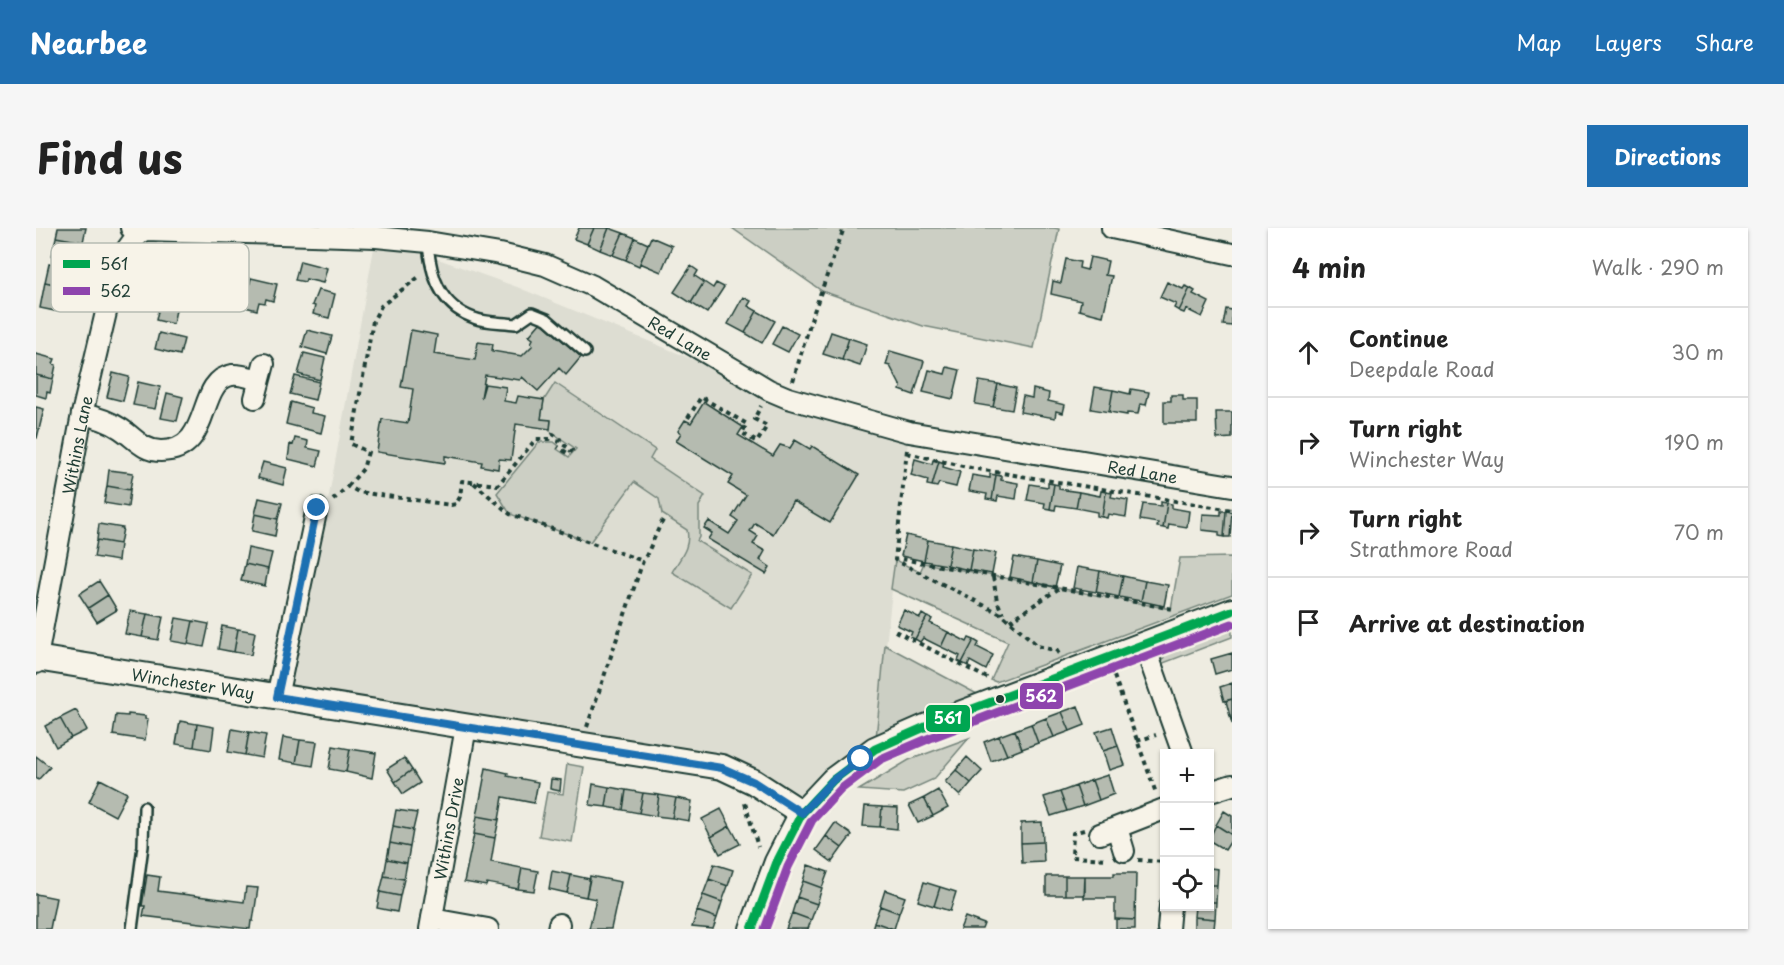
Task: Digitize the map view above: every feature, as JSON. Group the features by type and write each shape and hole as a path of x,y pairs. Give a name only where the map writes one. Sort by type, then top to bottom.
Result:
{"street":[{"path":"1123,229 1232,254"},
{"name":"Red Lane","path":"140,230 312,231 428,242 500,254 545,265 594,285 769,390 788,398 909,432 1232,486"},
{"name":"Withins Lane","path":"131,243 140,230"},
{"name":"Withins Lane","path":"36,659 82,414 106,312"},
{"path":"82,414 99,417 149,449 170,450 180,447 196,432 218,382 231,375 259,380"},
{"path":"277,697 317,508"},
{"path":"753,929 777,862 802,813 833,780 875,749 925,727 1232,611"},
{"path":"1144,644 1182,749"},
{"name":"Winchester Way","path":"36,659 722,768 754,782 802,813"},
{"name":"Withins Drive","path":"431,924 466,727"},
{"path":"1214,790 1232,785"},
{"path":"1124,851 1108,831 1160,810"},
{"path":"1168,929 1170,911"},
{"path":"431,924 488,929"}],"lane":[{"path":"428,242 433,279 456,308 474,318 516,324 532,313 547,319 585,352"},
{"path":"132,929 143,846 144,807"}],"path":[{"path":"788,398 812,316 844,228"},
{"path":"317,508 329,504 363,469 368,452 351,444 373,321 381,306 430,268"},
{"path":"688,418 701,397 747,424 742,434 757,442 767,426 754,419 769,390"},
{"path":"348,486 358,492 451,505 456,504 460,497 462,481 498,485 536,439 550,439 553,434 561,439 559,442 572,450 569,454 558,447"},
{"path":"1068,674 1057,651 1038,646 1003,615 895,560 907,453 971,468 1232,510"},
{"path":"473,482 510,514 643,561"},
{"path":"587,727 643,561 665,516"},
{"path":"902,559 1165,609"},
{"path":"914,569 917,561"},
{"path":"993,577 997,602 1003,615"},
{"path":"1010,621 1058,589"},
{"path":"895,631 1017,693"},
{"path":"1107,658 1161,803"},
{"path":"745,803 759,847"},
{"path":"1072,857 1073,833"}],"shaded area":[{"path":"732,228 1059,229 1034,348 923,326 822,291"},
{"path":"376,237 517,287 787,398 909,432 875,749 802,813 754,782 277,697 317,508 328,501"},
{"path":"555,383 655,450 650,459 705,496 699,506 697,541 752,575 731,608 672,572 686,547 687,530 662,514 659,499 634,482 590,542 510,514 497,493 539,442 554,442 559,446 557,449 569,457 576,449 550,431 551,421 541,419 544,400"},
{"path":"1232,557 1232,594 996,682 991,680 1008,642 891,589 895,560 920,572 924,563 1171,609 1180,558"},
{"path":"1232,624 1232,637 1161,664 1167,650"},
{"path":"885,645 992,702 875,749"},
{"path":"969,738 934,779 903,793 859,790 909,760"},
{"path":"567,764 584,767 572,842 539,836 547,792 563,794"}],"building":[{"path":"58,228 86,228 83,242 56,237"},
{"path":"579,228 594,228 587,244 574,239"},
{"path":"594,228 609,228 600,250 587,244"},
{"path":"609,228 623,233 613,255 600,250"},
{"path":"623,233 635,238 626,260 613,255"},
{"path":"56,237 83,242 83,243 55,243"},
{"path":"651,237 672,246 661,272 640,263"},
{"path":"635,238 648,244 639,266 626,260"},
{"path":"1090,257 1108,261 1105,275 1112,276 1103,316 1079,310 1081,301 1051,294 1053,281 1061,283 1066,259 1080,262 1079,268 1087,270"},
{"path":"300,261 327,268 323,283 306,279 305,282 295,280"},
{"path":"49,264 51,264 51,283 45,282"},
{"path":"691,266 698,271 695,276 704,282 691,303 674,292"},
{"path":"251,278 277,284 273,301 266,299 265,303 259,302 257,310 249,308"},
{"path":"45,282 51,283 51,310 40,308"},
{"path":"704,282 713,288 716,283 724,287 707,313 691,303"},
{"path":"1167,282 1183,289 1185,286 1190,288 1179,311 1174,308 1176,304 1160,297"},
{"path":"1190,288 1195,291 1193,294 1209,302 1202,317 1186,309 1184,313 1179,311"},
{"path":"318,290 335,294 329,318 313,314 315,306 312,305"},
{"path":"743,297 751,301 748,306 757,311 745,333 728,324"},
{"path":"1226,309 1232,310 1232,326 1223,325"},
{"path":"757,311 775,321 762,343 745,333"},
{"path":"158,312 176,312 173,324 156,320"},
{"path":"541,322 581,357 566,375 559,368 538,391 522,377 520,380 485,375 481,398 485,384 506,387 504,401 516,403 518,396 544,400 541,419 551,420 550,429 516,424 511,460 499,459 498,469 481,466 482,462 445,456 445,463 377,452 382,419 408,423 413,389 401,387 411,330 437,335 434,354 475,360 478,342 493,344 492,351 522,356 533,345 531,343 533,339 529,336"},
{"path":"782,326 798,334 788,352 772,344"},
{"path":"307,330 332,336 327,354 302,347"},
{"path":"831,332 849,338 842,360 823,354"},
{"path":"159,333 184,339 180,355 155,349"},
{"path":"849,338 867,344 860,366 842,360"},
{"path":"890,351 924,361 914,395 900,390 901,387 890,366 886,365"},
{"path":"304,353 325,358 320,380 298,374"},
{"path":"36,354 55,359 53,379 36,375"},
{"path":"947,367 960,370 953,399 923,392 929,370 945,374"},
{"path":"113,373 129,377 123,401 107,397"},
{"path":"36,375 53,379 50,393 47,392 46,398 36,395"},
{"path":"295,376 319,382 315,400 290,394"},
{"path":"979,381 998,384 993,407 975,404"},
{"path":"138,382 160,387 155,409 133,405"},
{"path":"998,384 1016,388 1012,410 993,407"},
{"path":"1095,387 1113,390 1109,412 1091,409"},
{"path":"1033,389 1049,393 1048,401 1065,405 1063,413 1056,411 1055,418 1020,412 1023,396 1032,398"},
{"path":"1131,389 1149,392 1146,405 1140,404 1138,414 1109,412 1113,390 1130,394"},
{"path":"167,393 183,397 177,421 161,418"},
{"path":"1171,395 1183,395 1183,400 1197,400 1197,423 1164,423 1164,401 1171,401"},
{"path":"291,402 312,408 311,413 325,416 321,433 286,424"},
{"path":"704,402 743,427 738,435 773,456 780,445 790,448 795,440 810,449 812,446 859,475 830,523 793,501 773,534 755,523 750,531 758,536 753,544 765,551 760,560 770,567 766,574 708,539 712,533 704,528 709,521 729,534 738,521 732,517 746,495 728,484 733,476 676,441 681,433 678,431 685,420 691,423"},
{"path":"36,407 44,409 37,438 36,438"},
{"path":"1216,412 1232,412 1232,438 1217,439"},
{"path":"295,438 308,441 307,448 321,451 317,466 288,459 290,444 293,445"},
{"path":"915,459 932,464 933,460 939,461 932,486 927,485 928,480 911,475"},
{"path":"939,461 944,463 943,467 960,472 956,487 939,483 937,487 932,486"},
{"path":"263,462 287,468 283,485 258,478"},
{"path":"109,470 133,473 130,490 107,486"},
{"path":"990,474 996,475 992,500 986,499 987,494 969,491 972,475 990,478"},
{"path":"996,475 1001,476 1001,480 1018,483 1016,499 998,496 997,501 992,500"},
{"path":"1048,483 1054,484 1050,509 1044,508 1045,503 1027,500 1030,484 1048,487"},
{"path":"1054,484 1059,485 1059,489 1079,492 1076,508 1056,505 1055,510 1050,509"},
{"path":"107,486 130,490 128,507 104,503"},
{"path":"1101,491 1106,492 1102,517 1097,516 1097,512 1076,508 1079,492 1100,496"},
{"path":"1106,492 1112,493 1111,497 1128,500 1126,517 1108,514 1107,518 1102,517"},
{"path":"259,498 282,503 278,519 255,514"},
{"path":"1161,502 1167,503 1163,528 1157,527 1158,523 1140,520 1143,504 1161,506"},
{"path":"1167,503 1172,504 1172,508 1189,511 1187,527 1169,524 1168,529 1163,528"},
{"path":"1221,511 1226,511 1224,537 1219,536 1219,532 1202,530 1203,514 1221,515"},
{"path":"1226,511 1232,512 1230,537 1224,537"},
{"path":"255,514 278,519 275,536 252,531"},
{"path":"99,524 123,528 120,544 97,540"},
{"path":"906,535 928,540 924,561 901,556"},
{"path":"97,540 120,544 118,561 94,557"},
{"path":"928,540 951,544 947,565 924,561"},
{"path":"951,544 973,549 969,570 947,565"},
{"path":"248,548 272,553 268,569 245,564"},
{"path":"973,549 996,553 992,574 969,570"},
{"path":"1014,557 1037,561 1033,582 1010,577"},
{"path":"1037,561 1060,566 1055,587 1033,582"},
{"path":"245,564 268,569 265,586 241,581"},
{"path":"1077,567 1100,571 1096,592 1073,588"},
{"path":"1100,571 1123,576 1119,597 1096,592"},
{"path":"1123,576 1145,581 1141,601 1119,597"},
{"path":"99,581 108,595 88,608 79,594"},
{"path":"1145,581 1168,585 1164,606 1141,601"},
{"path":"108,595 117,610 97,622 88,608"},
{"path":"904,610 920,618 922,614 927,617 915,639 910,637 912,632 897,625"},
{"path":"130,611 147,614 142,637 125,634"},
{"path":"147,614 163,617 158,640 142,637"},
{"path":"927,617 932,619 930,623 948,632 941,647 923,638 920,642 915,639"},
{"path":"176,618 193,621 188,644 171,641"},
{"path":"193,621 209,624 204,647 188,644"},
{"path":"222,626 238,629 234,652 218,649"},
{"path":"238,629 255,632 251,655 234,652"},
{"path":"948,632 967,642 969,638 974,640 962,663 958,661 960,656 941,647"},
{"path":"974,640 979,643 977,647 993,655 986,670 970,661 968,666 962,663"},
{"path":"1232,653 1232,669 1215,674 1211,659"},
{"path":"1232,683 1232,699 1224,701 1220,687"},
{"path":"1232,699 1232,724 1226,701"},
{"path":"1078,706 1085,725 1070,731 1062,712"},
{"path":"76,710 87,730 71,738 60,718"},
{"path":"1062,712 1070,731 1054,737 1046,718"},
{"path":"128,714 145,716 145,719 148,719 145,740 113,735 116,715 128,716"},
{"path":"60,718 71,738 56,747 45,726"},
{"path":"1046,718 1054,737 1038,743 1031,724"},
{"path":"180,721 197,724 194,747 176,744"},
{"path":"197,724 214,727 211,750 194,747"},
{"path":"1031,724 1038,743 1022,749 1015,730"},
{"path":"1112,727 1118,746 1103,751 1096,732"},
{"path":"232,729 249,732 245,755 228,752"},
{"path":"1015,730 1022,749 1007,755 999,736"},
{"path":"249,732 266,735 262,758 245,755"},
{"path":"999,736 1007,755 991,761 984,742"},
{"path":"283,737 300,740 296,763 279,760"},
{"path":"300,740 317,742 313,766 296,763"},
{"path":"333,746 350,749 346,772 329,769"},
{"path":"1118,746 1125,765 1109,770 1103,751"},
{"path":"350,749 376,753 372,778 346,772"},
{"path":"36,756 50,767 38,780 36,778"},
{"path":"967,757 982,771 971,783 956,770"},
{"path":"404,758 412,770 395,782 387,769"},
{"path":"486,768 508,773 507,776 538,782 534,803 503,797 499,820 477,816"},
{"path":"412,770 420,783 403,794 395,782"},
{"path":"956,770 971,783 960,796 945,782"},
{"path":"1108,775 1114,794 1099,800 1092,780"},
{"path":"100,779 127,793 115,816 89,802"},
{"path":"551,779 561,780 560,791 550,789"},
{"path":"1092,780 1099,800 1083,806 1076,786"},
{"path":"593,784 609,787 606,807 590,805"},
{"path":"1076,786 1083,806 1067,811 1060,792"},
{"path":"609,787 626,790 623,810 606,807"},
{"path":"626,790 643,793 639,813 623,810"},
{"path":"938,790 948,808 933,816 924,798"},
{"path":"1060,792 1067,811 1051,816 1044,797"},
{"path":"643,793 659,795 656,816 639,813"},
{"path":"659,795 676,798 672,818 656,816"},
{"path":"676,798 692,801 689,821 672,818"},
{"path":"924,798 933,816 918,823 909,805"},
{"path":"865,806 882,807 880,827 863,826"},
{"path":"882,807 898,808 897,829 880,827"},
{"path":"721,809 730,826 711,837 702,819"},
{"path":"396,810 417,813 413,830 393,826"},
{"path":"1224,811 1232,816 1232,835 1216,825"},
{"path":"477,816 499,820 495,838 474,834"},
{"path":"1042,822 1043,842 1021,843 1021,823"},
{"path":"835,823 852,835 842,848 826,836"},
{"path":"1216,825 1232,835 1225,850 1214,843"},
{"path":"393,826 413,830 410,847 390,843"},
{"path":"730,826 740,844 720,854 711,837"},
{"path":"474,834 495,838 491,862 522,868 518,889 487,883 486,886 464,882"},
{"path":"826,836 842,848 832,862 816,850"},
{"path":"1043,842 1044,862 1022,863 1021,843"},
{"path":"390,843 410,847 407,863 387,859"},
{"path":"387,859 407,863 404,879 384,876"},
{"path":"714,864 733,870 728,886 709,879"},
{"path":"808,865 828,872 822,888 803,881"},
{"path":"522,868 538,871 534,891 518,889"},
{"path":"1214,868 1218,869 1217,885 1214,885"},
{"path":"552,871 571,875 567,893 549,889"},
{"path":"1114,873 1136,873 1135,920 1115,919 1115,898 1084,898 1085,876 1114,876"},
{"path":"147,875 160,877 158,891 244,902 246,887 258,888 250,929 143,916 145,906 142,906"},
{"path":"571,875 590,879 586,897 567,893"},
{"path":"384,876 404,879 400,896 380,892"},
{"path":"590,876 621,882 611,929 589,929 596,899 586,897"},
{"path":"1046,876 1065,876 1065,895 1046,895"},
{"path":"1065,876 1085,876 1085,895 1065,895"},
{"path":"709,879 728,886 722,902 703,895"},
{"path":"803,881 822,888 817,904 797,897"},
{"path":"924,882 940,887 934,906 918,901"},
{"path":"1214,885 1217,885 1216,902 1214,902"},
{"path":"940,887 956,892 950,911 934,906"},
{"path":"885,890 905,897 899,913 880,906"},
{"path":"380,892 400,896 397,912 377,908"},
{"path":"36,894 56,898 50,929 36,929"},
{"path":"703,895 722,902 717,918 697,911"},
{"path":"797,897 817,904 811,920 792,913"},
{"path":"1214,902 1216,902 1215,919 1194,917 1195,911 1214,911"},
{"path":"880,906 899,913 894,929 874,922"},
{"path":"697,911 717,918 713,929 692,927"},
{"path":"792,913 811,920 808,929 786,929"},
{"path":"965,917 984,924 982,929 960,929"},
{"path":"1194,917 1215,919 1214,929 1194,929"},
{"path":"1116,919 1135,920 1135,929 1116,929"},
{"path":"874,922 894,929 872,929"}],"transit line":[{"name":"561","path":"752,929 777,862 802,813 833,780 875,749 925,727 1232,611"},
{"name":"562","path":"765,929 788,867 812,820 841,789 881,759 930,738 1232,624"}],"route":[{"path":"317,508 277,697 722,768 754,782 802,813 833,780 861,759"}]}
